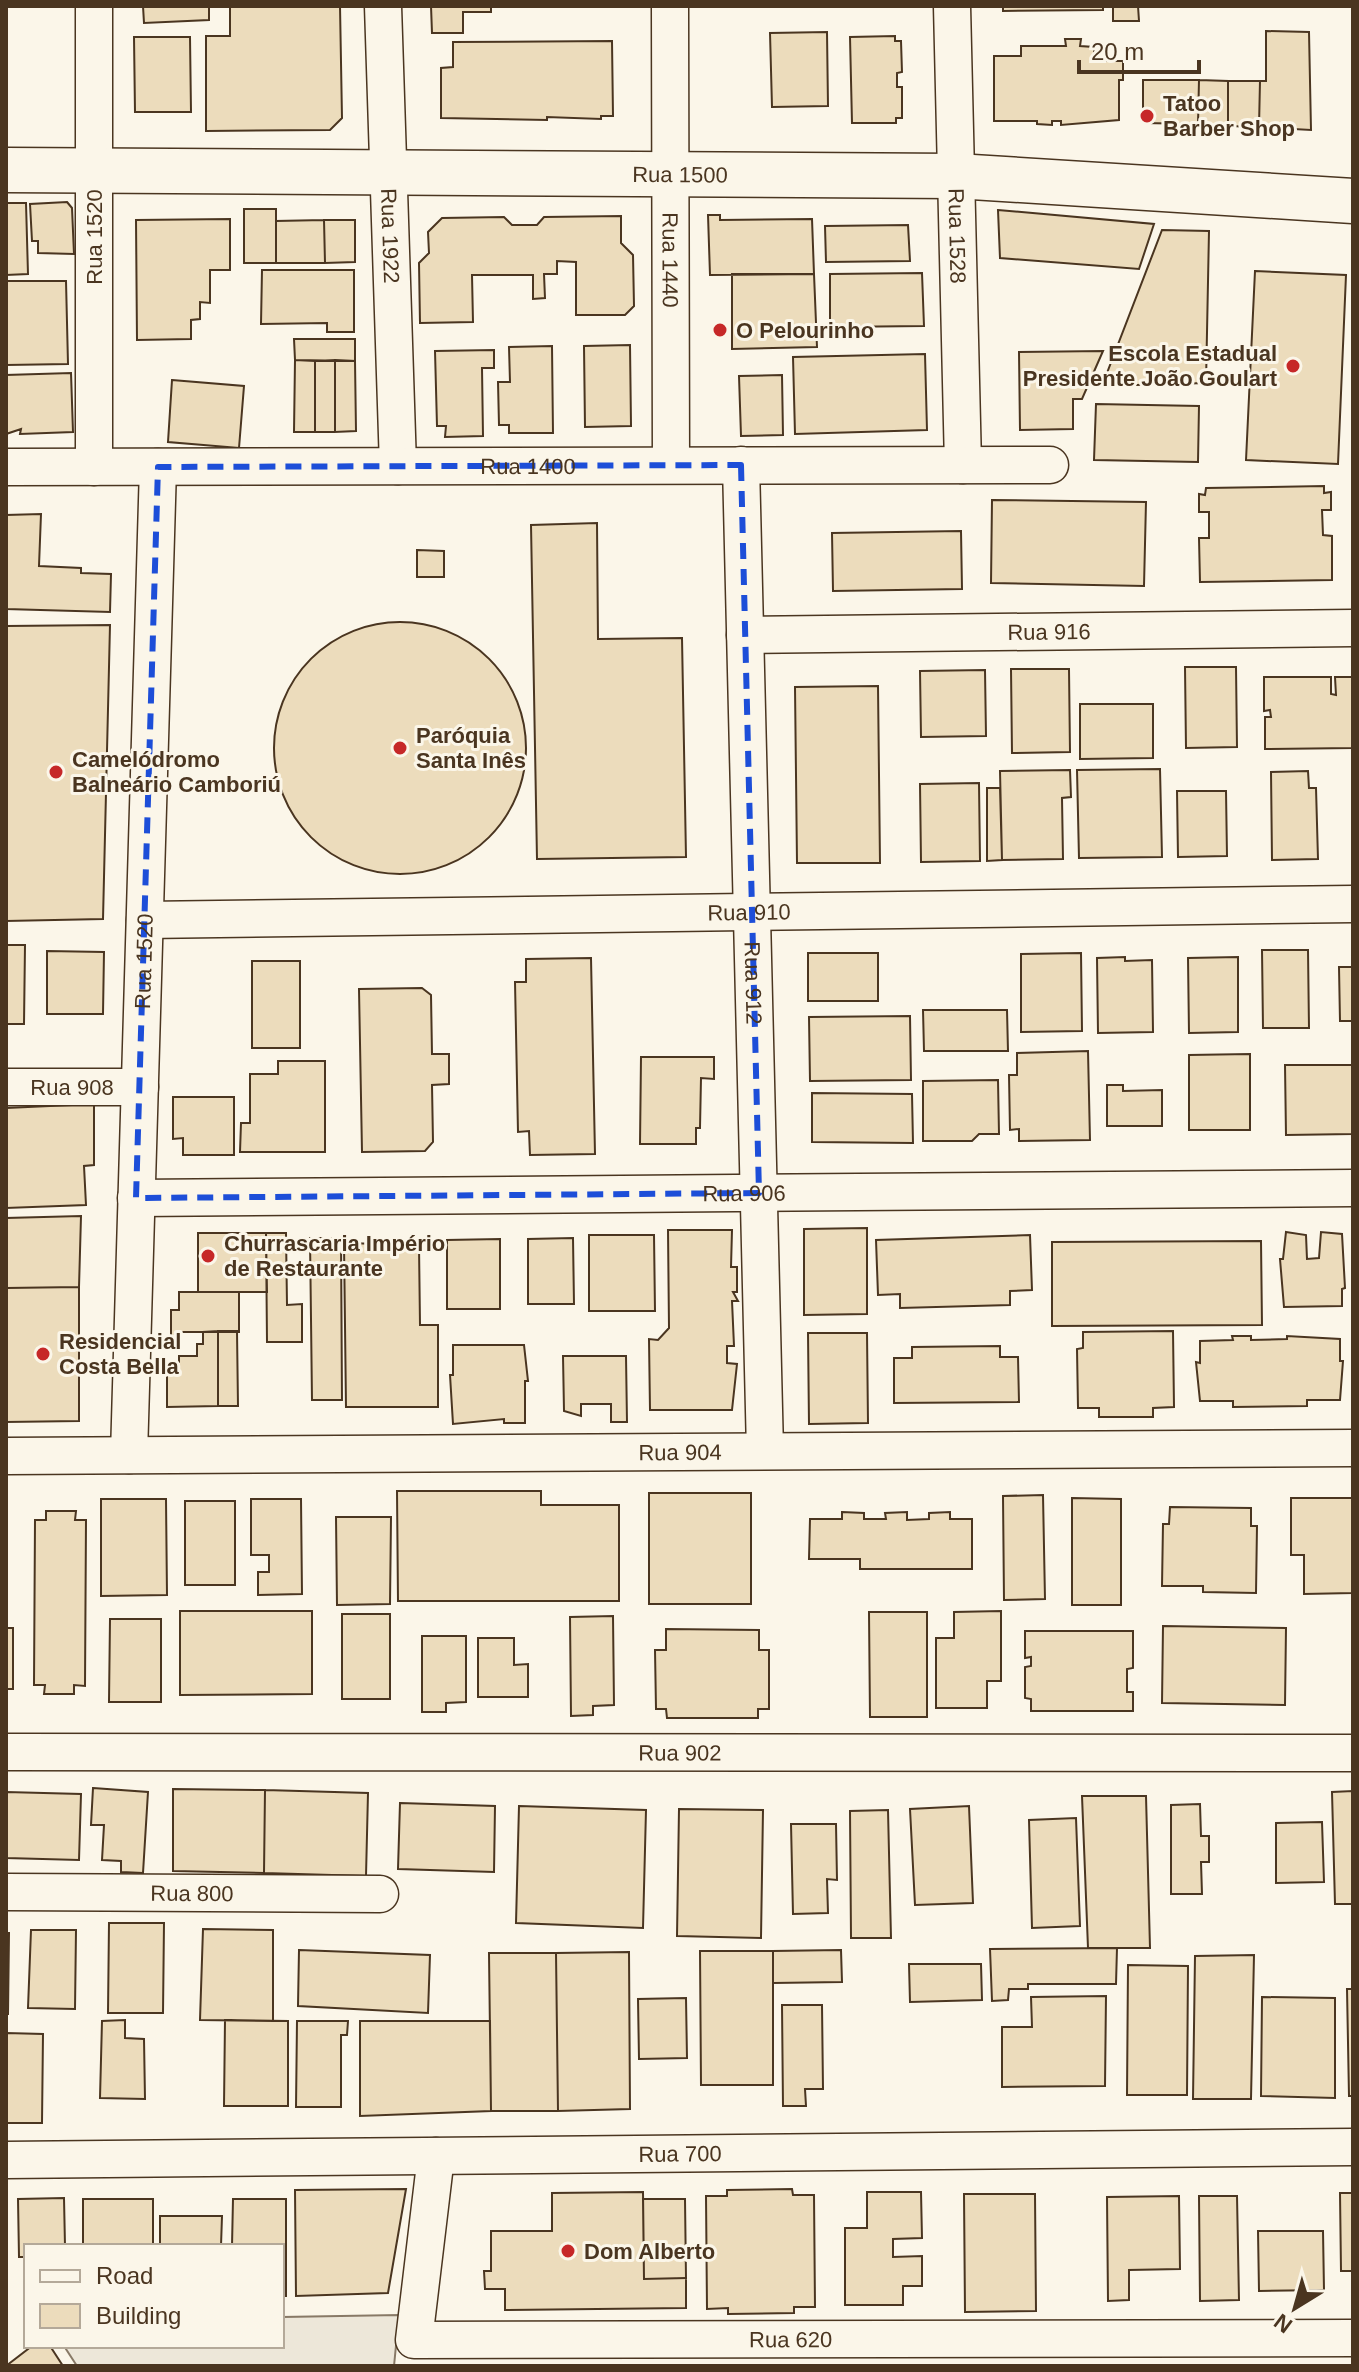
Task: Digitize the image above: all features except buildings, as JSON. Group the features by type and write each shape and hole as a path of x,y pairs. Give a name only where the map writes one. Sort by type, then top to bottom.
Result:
{"street":[{"name":"Rua 1520","path":"94,6 94,467"},
{"name":"Rua 1922","path":"383,6 398,466"},
{"name":"Rua 1440","path":"670,6 671,465"},
{"name":"Rua 1528","path":"952,6 963,465"},
{"name":"Rua 1500","path":"6,170 956,176 1353,201"},
{"name":"Rua 912","path":"741,465 765,1451"},
{"name":"Rua 1400","path":"6,467 1050,465"},
{"name":"Rua 1520","path":"129,1455 158,467"},
{"name":"Rua 916","path":"745,635 1353,628"},
{"name":"Rua 910","path":"145,920 1353,904"},
{"name":"Rua 908","path":"6,1087 140,1087"},
{"name":"Rua 906","path":"136,1198 1353,1188"},
{"name":"Rua 904","path":"6,1456 1353,1448"},
{"name":"Rua 902","path":"6,1752 1353,1753"},
{"name":"Rua 800","path":"6,1892 380,1894"},
{"name":"Rua 700","path":"6,2160 1353,2147"},
{"name":"Rua 620","path":"436,2156 414,2340 1026,2352 1353,2338"}],"highlighted area":[{"path":"741,465 759,1193 136,1198 158,467"}],"shaded area":[{"path":"399,2315 394,2366 77,2366 65,2348 284,2348 284,2317"}],"place":[{"name":"Tatoo Barber Shop","path":"1147,116"},
{"name":"O Pelourinho","path":"720,330"},
{"name":"Escola Estadual Presidente João Goulart","path":"1293,366"},
{"name":"Paróquia Santa Inês","path":"400,748"},
{"name":"Camelódromo Balneário Camboriú","path":"56,772"},
{"name":"Churrascaria Império de Restaurante","path":"208,1256"},
{"name":"Residencial Costa Bella","path":"43,1354"},
{"name":"Dom Alberto","path":"568,2251"}]}
